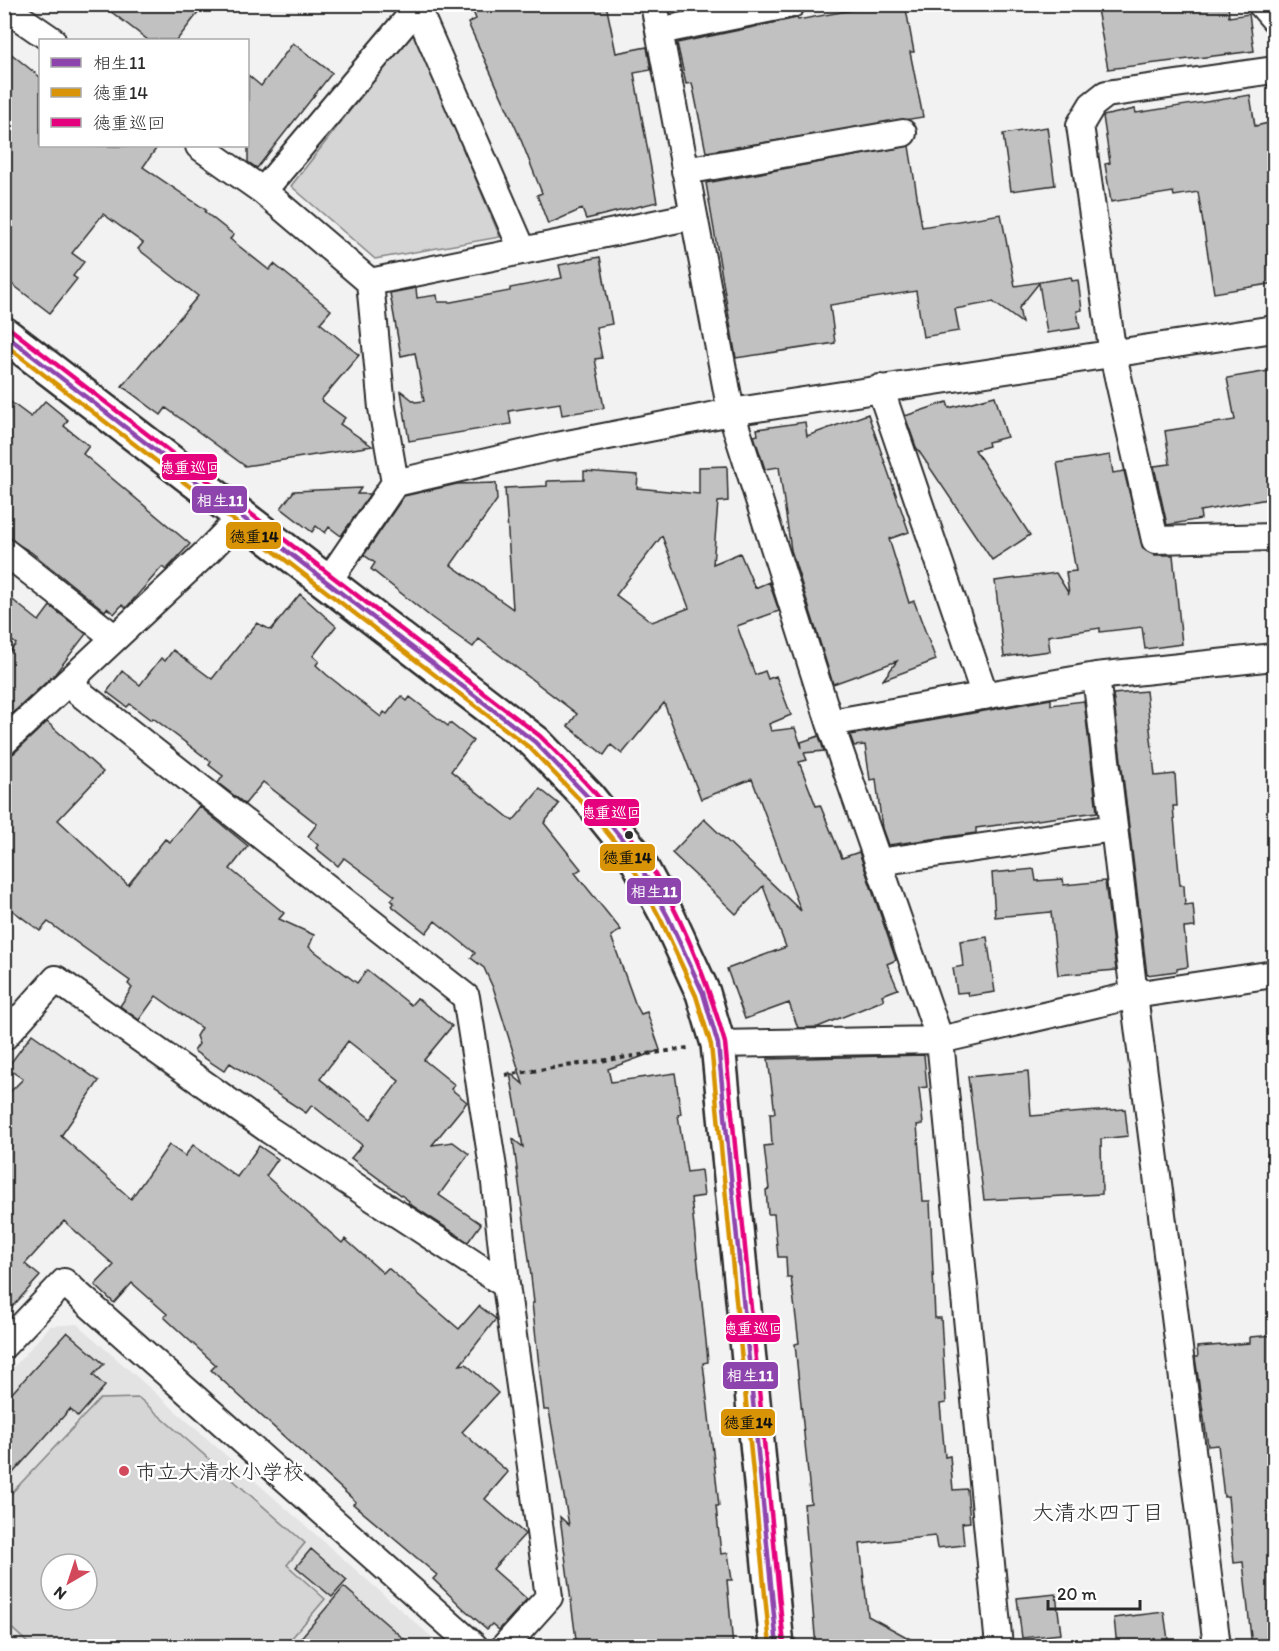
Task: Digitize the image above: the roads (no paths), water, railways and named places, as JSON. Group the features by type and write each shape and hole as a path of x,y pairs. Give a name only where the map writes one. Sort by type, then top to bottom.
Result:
{"street":[{"path":"654,4 731,412 830,723 940,1040 999,1647"},
{"path":"658,31 792,4"},
{"path":"1261,4 1275,19"},
{"path":"263,191 416,6 523,251"},
{"path":"4,7 51,39"},
{"path":"1275,70 1106,94 1092,105 1080,125 1113,355 1155,540 1275,537"},
{"path":"685,171 903,133"},
{"path":"200,147 263,191 370,282 382,408 395,483"},
{"path":"370,282 693,216"},
{"path":"327,583 395,483 552,447 731,412 1275,329"},
{"path":"4,333 535,742 588,796 634,854 668,917 703,993 718,1044 777,1647"},
{"path":"880,388 985,696"},
{"path":"4,741 67,684 242,516"},
{"path":"4,551 115,638"},
{"path":"830,723 1096,676 1275,657"},
{"path":"1096,676 1217,1647"},
{"path":"67,684 466,997 494,1174 506,1285 549,1597 505,1647"},
{"path":"878,861 1114,828"},
{"path":"718,1044 940,1040 1134,995 1275,974"},
{"path":"4,1036 56,980 269,1130 506,1285"},
{"path":"4,1345 64,1282 474,1647"}],"place":[{"name":"市立大清水小学校","path":"124,1471"}],"district":[{"name":"大清水四丁目","path":"1098,1512"}]}
